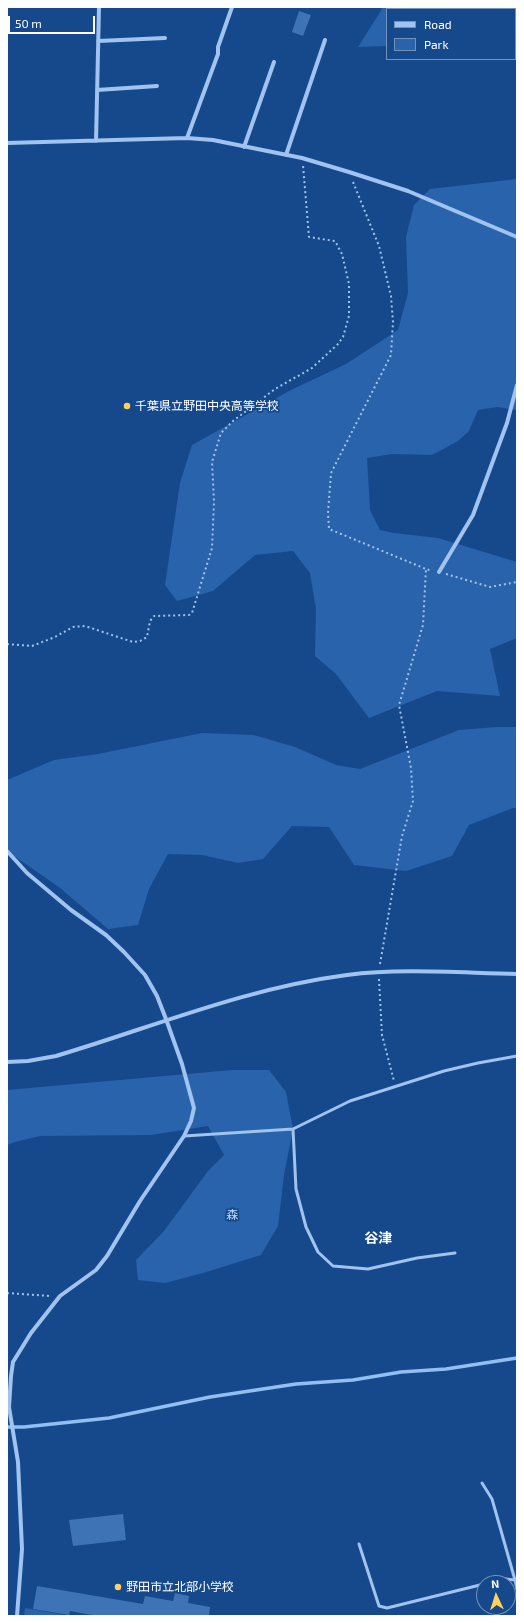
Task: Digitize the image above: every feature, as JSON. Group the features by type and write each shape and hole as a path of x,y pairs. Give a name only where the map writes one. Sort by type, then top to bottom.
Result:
{"street":[{"path":"96,141 98,7"},
{"path":"187,138 218,54 218,47 232,7"},
{"path":"98,41 165,38"},
{"path":"286,155 325,40"},
{"path":"244,147 274,62"},
{"path":"97,90 157,86"},
{"path":"7,143 187,138 213,140 302,158 348,172 408,191 517,236"},
{"path":"439,572 473,515 507,424 517,385"},
{"path":"7,851 27,873 71,910 106,935 145,975 157,996 166,1020 182,1064 194,1108 192,1121 184,1136 147,1190 107,1256 96,1270 60,1296 31,1333 13,1362 9,1394 10,1421 18,1462 22,1549 17,1616"},
{"path":"7,1062 28,1061 56,1056 219,1003 310,981 378,972 517,974"}],"lane":[{"path":"184,1136 293,1129 350,1101 444,1071 517,1056"},
{"path":"293,1129 296,1189 306,1227 318,1252 333,1266 368,1269 417,1258 455,1253"},
{"path":"482,1483 492,1499 514,1575"},
{"path":"359,1544 378,1606 388,1608 476,1586"}],"path":[{"path":"7,644 32,646 55,637 73,627 85,626 133,642 140,641 147,637 150,621 154,616 189,615 192,613 212,548 214,502 212,462 221,433 233,421 275,389 312,368 326,356 343,337 349,316 349,284 342,254 335,241 308,237 305,175 302,158"},
{"path":"348,172 379,246 391,296 393,322 391,355 332,472 328,513 330,529 426,569 490,586 517,582"},
{"path":"396,1087 382,1035 378,972 402,836 413,801 411,768 399,705 423,625 426,569"},
{"path":"7,1293 60,1296"}],"green space":[{"path":"380,7 442,7 386,8 386,46 358,47 382,9"},
{"path":"517,179 517,410 497,407 478,410 469,431 458,441 432,455 392,454 367,458 370,510 380,530 438,538 517,562 517,638 490,649 500,696 437,691 369,718 336,674 315,656 316,609 310,573 293,551 255,555 213,591 177,601 165,585 180,483 192,445 291,390 346,364 398,330 408,293 406,237 414,205 430,189"},
{"path":"517,727 517,808 513,808 469,825 452,856 406,871 354,865 329,827 292,826 263,859 238,863 202,855 168,854 149,889 138,925 108,929 60,888 7,851 7,780 54,760 98,754 202,733 254,735 295,747 336,765 360,769 459,730"},
{"name":"森","path":"232,1070 269,1070 286,1092 293,1129 284,1175 278,1226 261,1255 165,1283 138,1280 136,1260 164,1231 208,1171 224,1155 208,1126 151,1135 40,1136 7,1145 7,1090"},
{"path":"25,1608 70,1616 24,1616"}],"building":[{"path":"299,11 311,15 303,36 292,32"},
{"path":"123,1514 126,1540 73,1546 69,1520"},
{"path":"37,1586 143,1604 145,1596 173,1601 175,1593 189,1596 188,1603 210,1607 209,1616 97,1616 70,1611 69,1615 33,1609"}],"waterway":[{"path":"7,1427 24,1427 109,1418 210,1397 296,1384 353,1380 401,1372 446,1369 517,1358"}],"place":[{"name":"千葉県立野田中央高等学校","path":"127,406"},
{"name":"野田市立北部小学校","path":"118,1587"}],"district":[{"name":"谷津","path":"378,1238"}]}
